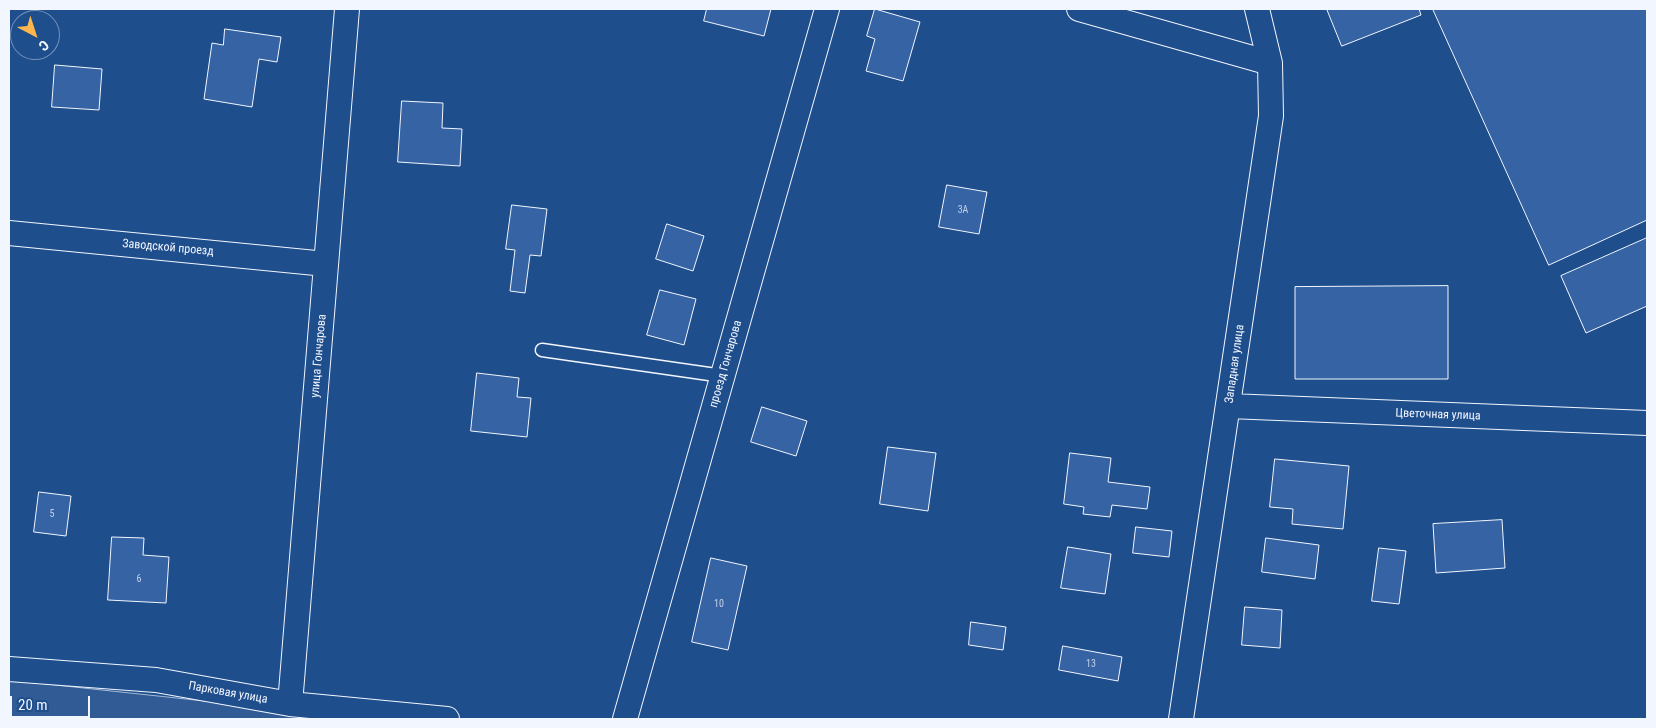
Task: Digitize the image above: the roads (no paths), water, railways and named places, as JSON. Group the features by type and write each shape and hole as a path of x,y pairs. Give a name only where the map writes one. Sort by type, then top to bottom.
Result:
{"street":[{"name":"улица Гончарова","path":"290,704 347,9"},
{"name":"проезд Гончарова","path":"625,719 827,9"},
{"path":"1079,9 1270,63"},
{"name":"Западная улица","path":"1181,719 1271,116 1270,63 1257,9"},
{"name":"Заводской проезд","path":"9,233 326,264"},
{"name":"Цветочная улица","path":"1229,406 1647,423"},
{"name":"Парковая улица","path":"9,669 156,680 290,704 447,719"}],"lane":[{"path":"542,350 723,376"}]}
